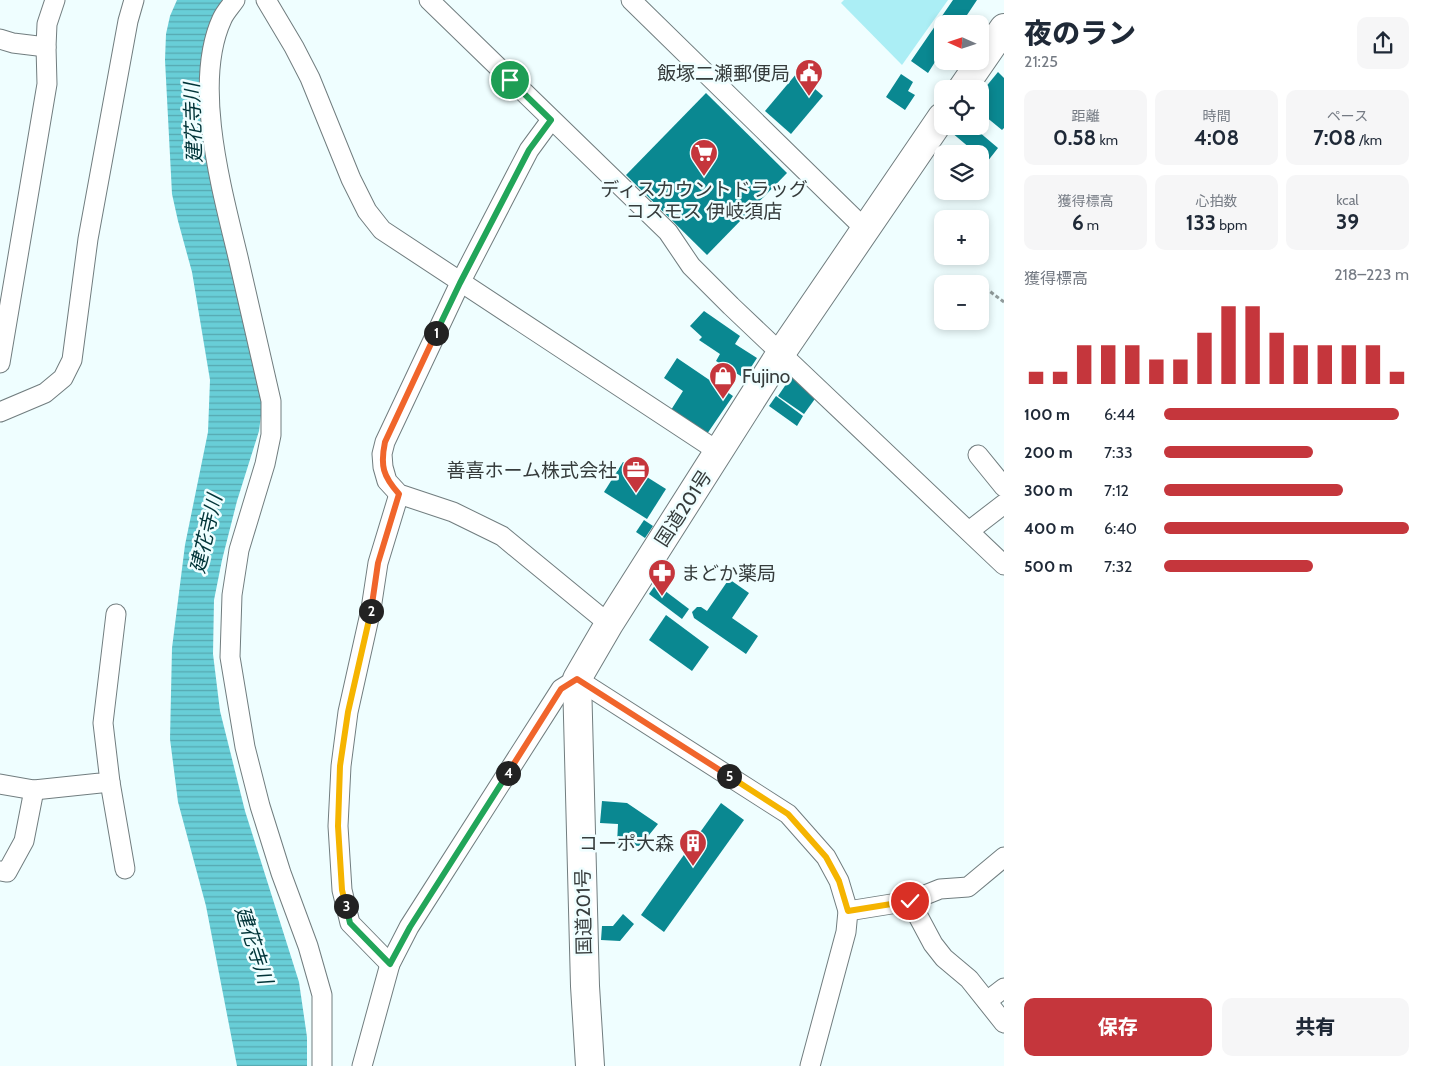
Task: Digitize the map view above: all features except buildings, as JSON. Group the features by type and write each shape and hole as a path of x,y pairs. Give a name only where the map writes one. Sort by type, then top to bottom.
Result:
{"highway":[{"path":"968,80 1004,28"},
{"name":"国道201号","path":"590,1066 585,986 577,679 609,624 781,353 934,129"}],"street":[{"path":"0,363 47,84 47,24 55,0"},
{"path":"0,412 45,393 63,378 72,360 88,240 128,21 134,0"},
{"path":"235,0 222,18 214,47 210,68 210,118 216,166 271,401 271,435 265,464 239,550 232,595 230,657 245,746 260,806 308,946 322,995 322,1066"},
{"path":"266,0 306,70 351,180 367,211 382,230 719,452"},
{"path":"429,0 668,232 691,266 731,306 1004,565"},
{"path":"631,0 865,229"},
{"path":"0,39 13,44 46,47"},
{"path":"551,120 529,150 460,283 385,442 382,454 383,467 387,481 399,494 453,512 502,536 609,624"},
{"path":"978,455 1004,487"},
{"path":"390,964 350,923 342,890 338,826 340,766 348,712 371,609 378,563 399,494"},
{"path":"969,531 1004,504"},
{"path":"116,614 103,723 110,782 125,869"},
{"path":"362,1066 390,964 410,927 561,689 577,679 788,814 826,857 839,881 848,911 846,932 810,1066"},
{"path":"0,784 34,790 110,782"},
{"path":"0,871 7,872 24,841 34,790"},
{"path":"848,911 910,901 940,889 968,887 1004,857"},
{"path":"910,901 933,944 944,958 969,978 1004,1023"},
{"path":"988,1001 1004,988"}],"path":[{"path":"989,291 1004,302"}],"shaded area":[{"path":"844,0 948,0 937,15 934,15 934,20 902,65 841,3"}],"water":[{"name":"建花寺川","path":"177,0 227,0 204,85 215,202 255,353 262,384 262,408 259,431 237,501 214,600 213,654 220,711 245,811 299,982 307,1037 307,1066 237,1066 206,906 178,802 170,739 172,648 185,545 208,432 210,380 192,272 172,194 165,60 166,34 170,16"}],"place":[{"name":"飯塚二瀬郵便局","path":"809,97"},
{"name":"ディスカウントドラッグ コスモス 伊岐須店","path":"704,177"},
{"name":"Fujino","path":"723,400"},
{"name":"善喜ホーム株式会社","path":"636,494"},
{"name":"まどか薬局","path":"662,597"},
{"name":"コーポ大森","path":"693,867"}],"route":[{"path":"510,80 551,120 529,150 460,283 385,442 382,454 387,481 399,494 378,563 371,609 348,712 340,766 338,826 342,890 350,923 390,964 410,927 561,689 577,679 788,814 826,857 839,881 848,911 910,901"}]}
